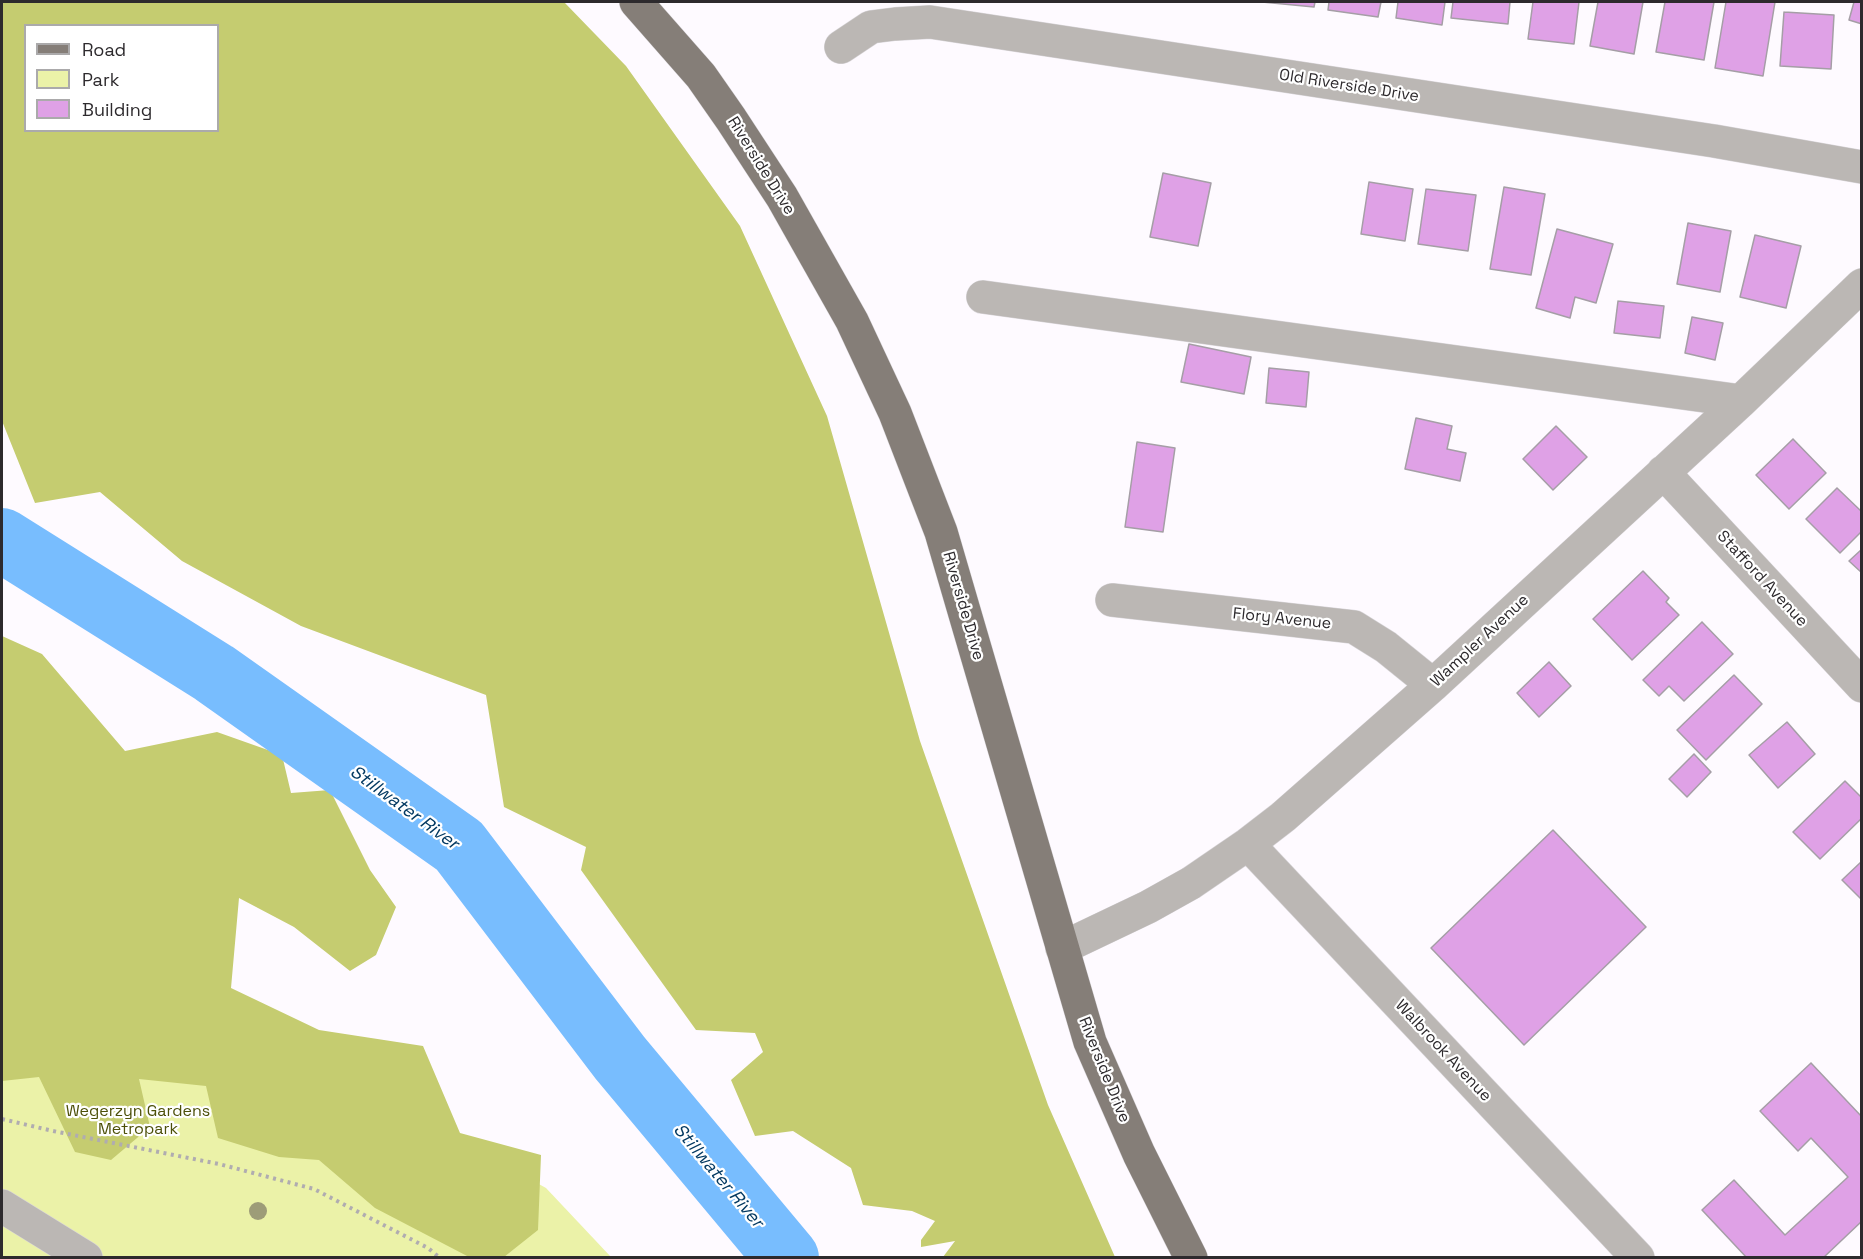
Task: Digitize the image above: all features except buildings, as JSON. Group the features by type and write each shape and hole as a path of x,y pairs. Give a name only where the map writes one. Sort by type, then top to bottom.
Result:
{"main road":[{"name":"Riverside Drive","path":"636,2 700,76 782,197 852,321 895,413 942,532 1090,1042 1139,1154 1191,1257"}],"street":[{"name":"Old Riverside Drive","path":"841,46 871,27 930,22 1714,141 1862,167"},
{"name":"Wampler Avenue","path":"1062,948 1148,907 1191,883 1283,817 1433,685 1858,295"},
{"path":"983,297 1741,401"},
{"name":"Stafford Avenue","path":"1663,472 1862,686"},
{"name":"Flory Avenue","path":"1112,600 1354,627 1386,647 1433,685"},
{"name":"Walbrook Avenue","path":"1248,844 1638,1257"},
{"path":"2,1206 86,1257"}],"path":[{"path":"2,1119 219,1164 314,1190 429,1248 440,1257"}],"green space":[{"path":"2,2 564,2 626,66 740,226 827,416 920,741 1048,1105 1115,1257 943,1257 955,1241 921,1247 921,1240 935,1221 912,1211 863,1205 851,1168 793,1131 755,1136 731,1080 763,1052 755,1033 696,1030 581,870 586,847 504,807 486,695 301,626 182,561 100,492 35,503 2,421"},
{"path":"2,636 42,654 125,751 217,732 282,755 291,793 330,790 370,870 396,907 376,955 350,971 294,927 239,898 231,988 319,1030 423,1046 460,1133 541,1155 538,1230 504,1257 469,1257 375,1208 319,1160 279,1157 218,1138 206,1086 139,1079 150,1127 111,1160 75,1152 39,1077 2,1081"},
{"name":"Wegerzyn Gardens Metropark","path":"2,905 201,998 546,1188 611,1257 2,1258"}],"waterway":[{"name":"Stillwater River","path":"2,540 214,673 459,846 620,1058 787,1258"}]}
